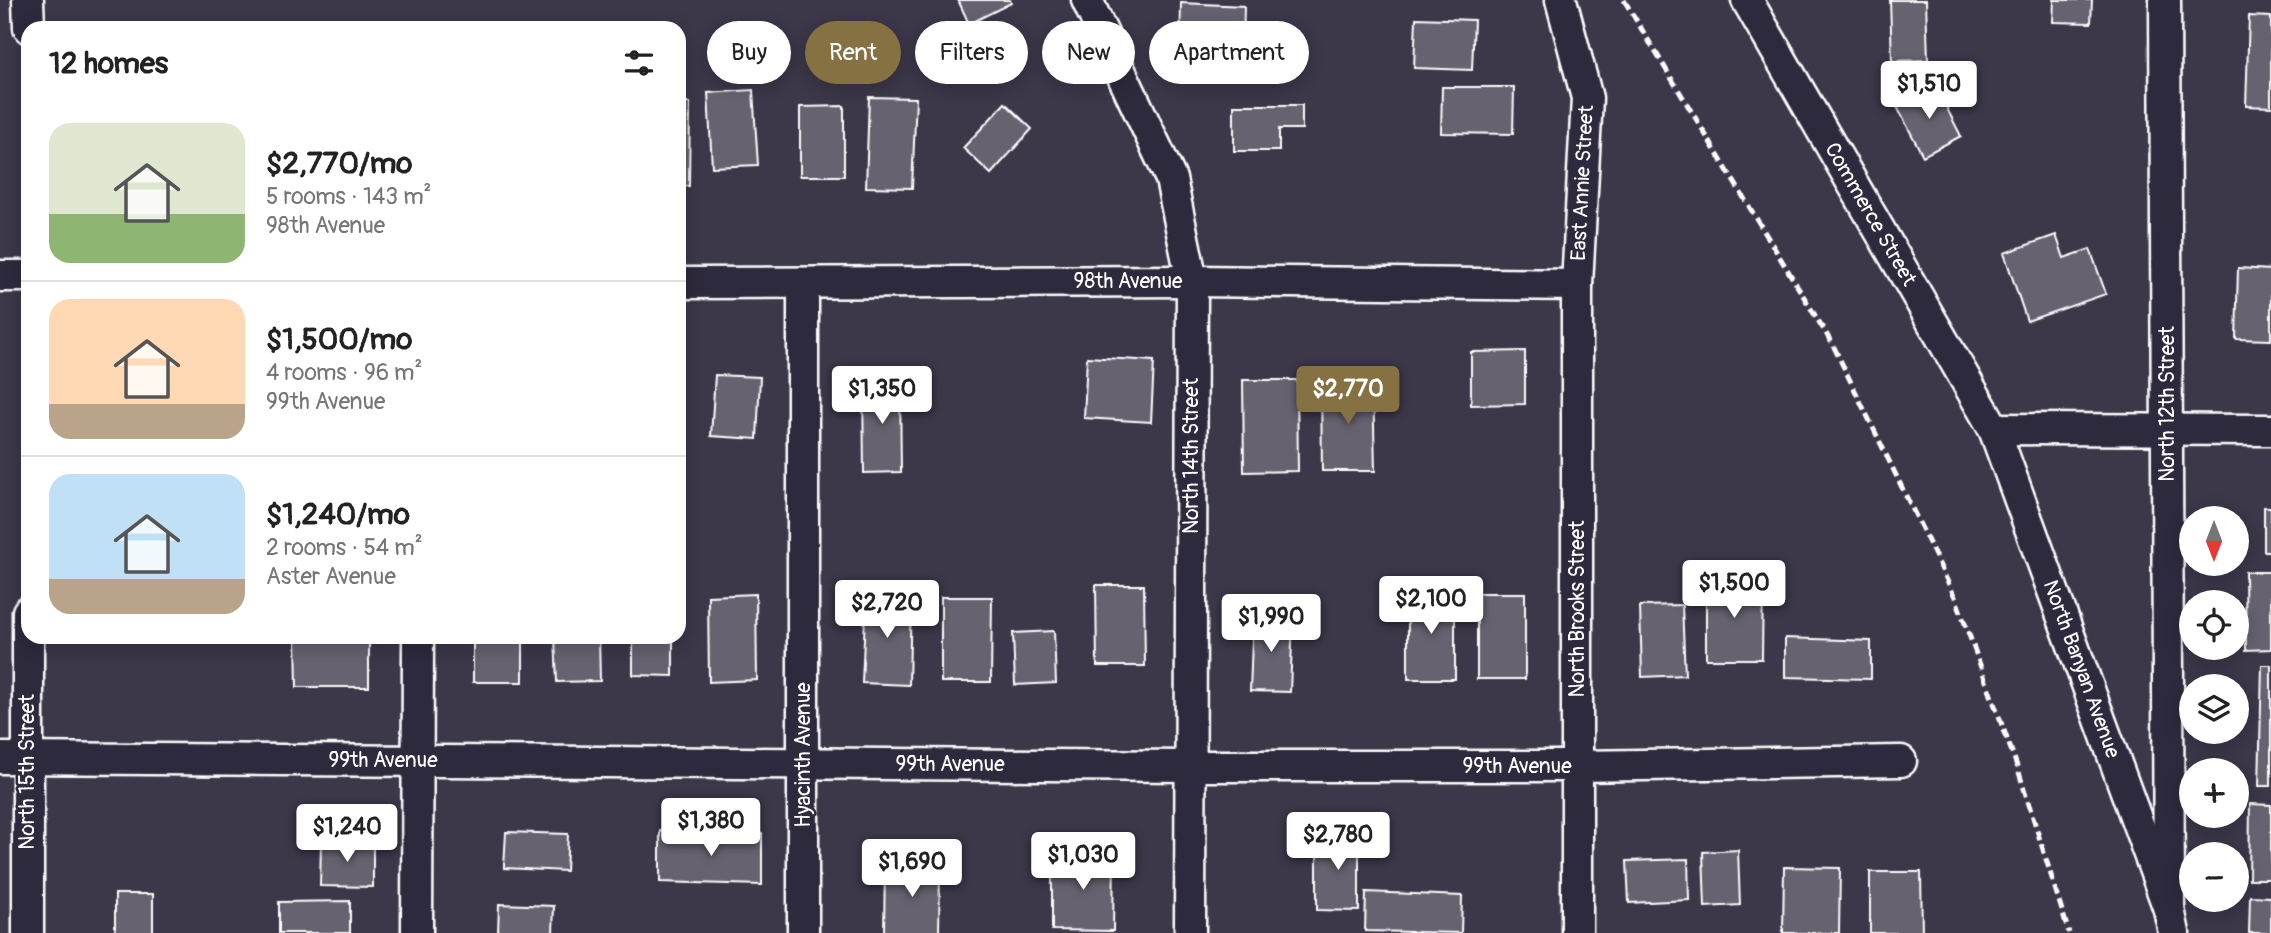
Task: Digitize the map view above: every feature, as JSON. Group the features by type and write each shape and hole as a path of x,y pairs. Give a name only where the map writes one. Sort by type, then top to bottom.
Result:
{"street":[{"path":"28,0 29,21"},
{"name":"North 14th Street","path":"1087,0 1171,179 1192,281 1190,933"},
{"name":"East Annie Street","path":"1561,0 1587,98 1577,285"},
{"name":"Commerce Street","path":"1746,0 1768,33 1994,429"},
{"path":"1768,0 1768,33"},
{"name":"North 12th Street","path":"2165,0 2172,921"},
{"path":"0,276 21,276"},
{"name":"98th Avenue","path":"686,283 1192,281 1577,285"},
{"name":"Hyacinth Avenue","path":"803,284 803,933"},
{"name":"North Brooks Street","path":"1577,285 1577,933"},
{"path":"1994,429 2271,430"},
{"name":"North Banyan Avenue","path":"1994,429 2172,921"},
{"name":"North 15th Street","path":"25,644 13,758 28,933"},
{"path":"417,933 418,644"},
{"name":"99th Avenue","path":"13,758 1189,766 1577,766 1901,761"}],"building":[{"path":"958,0 1010,0 1011,3 975,21 968,21"},
{"path":"1890,0 1926,0 1928,60 1892,61"},
{"path":"2054,0 2092,0 2091,23 2053,22"},
{"path":"1181,3 1244,6 1244,21 1181,21"},
{"path":"2249,16 2271,17 2271,107 2246,106"},
{"path":"1416,18 1474,20 1472,70 1414,68"},
{"path":"1442,87 1514,87 1513,134 1441,133"},
{"path":"1936,87 1961,136 1923,156 1897,107"},
{"path":"753,90 758,165 712,167 708,93"},
{"path":"869,97 916,98 912,188 866,187"},
{"path":"686,103 690,103 689,186 686,186"},
{"path":"1005,103 1032,129 991,174 963,148"},
{"path":"1234,105 1302,105 1302,129 1279,129 1279,151 1234,151"},
{"path":"844,106 844,176 800,176 800,107"},
{"path":"2056,235 2064,258 2090,249 2106,294 2027,321 2004,253"},
{"path":"2238,268 2271,270 2271,340 2236,339"},
{"path":"1525,351 1525,404 1471,405 1471,352"},
{"path":"1087,357 1154,361 1151,422 1084,418"},
{"path":"715,375 760,377 757,439 711,436"},
{"path":"900,380 901,472 864,473 863,381"},
{"path":"1243,380 1297,380 1298,471 1244,472"},
{"path":"1373,380 1375,471 1322,471 1321,381"},
{"path":"2264,507 2271,507 2271,551 2264,551"},
{"path":"2249,572 2271,572 2271,649 2249,650 2249,590 2245,590 2245,576 2249,576"},
{"path":"1706,581 1763,581 1762,659 1706,659"},
{"path":"1096,585 1144,585 1145,666 1097,666"},
{"path":"1408,593 1455,593 1455,679 1408,679"},
{"path":"1477,593 1525,593 1525,679 1477,679"},
{"path":"756,594 757,680 709,682 708,596"},
{"path":"866,595 911,597 909,685 862,683"},
{"path":"941,597 992,597 991,682 941,682"},
{"path":"1682,605 1685,675 1642,677 1640,606"},
{"path":"1253,616 1293,618 1290,692 1250,691"},
{"path":"1054,631 1056,683 1015,685 1013,633"},
{"path":"1785,638 1871,641 1871,679 1785,677"},
{"path":"296,644 369,644 369,687 297,687"},
{"path":"473,644 523,644 523,682 473,682"},
{"path":"555,644 599,644 600,681 557,682"},
{"path":"633,644 673,644 673,676 633,675"},
{"path":"2262,665 2271,665 2271,786 2259,786"},
{"path":"2250,804 2271,805 2271,879 2249,879"},
{"path":"660,831 762,833 762,885 660,882"},
{"path":"506,832 568,834 566,871 504,868"},
{"path":"1317,834 1359,834 1359,911 1317,910"},
{"path":"321,842 373,842 373,887 320,886"},
{"path":"1738,850 1740,905 1705,907 1703,852"},
{"path":"1052,854 1114,854 1113,931 1052,930"},
{"path":"1688,859 1689,900 1629,903 1627,861"},
{"path":"885,864 940,866 939,933 884,933"},
{"path":"1784,867 1840,868 1839,933 1783,933"},
{"path":"1870,872 1921,872 1922,933 1870,933"},
{"path":"1366,892 1462,896 1461,933 1365,931"},
{"path":"115,894 153,894 153,933 115,933"},
{"path":"2250,896 2271,897 2271,933 2249,933"},
{"path":"350,901 350,933 279,933 279,902"},
{"path":"499,904 554,906 553,933 498,933"}],"railway":[{"path":"1624,0 1833,345 1956,599 2017,766 2069,933"}]}
